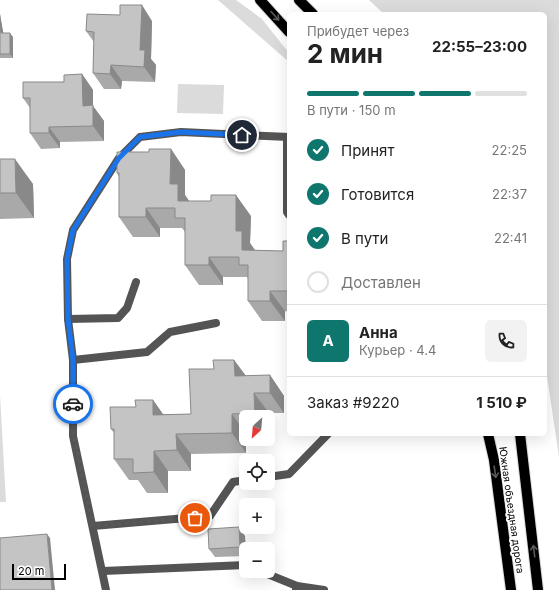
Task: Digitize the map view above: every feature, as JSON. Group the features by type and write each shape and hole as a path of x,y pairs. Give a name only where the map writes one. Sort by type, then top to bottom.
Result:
{"main road":[{"path":"260,0 287,30"},
{"path":"299,0 311,12"},
{"name":"Южная объездная дорога","path":"488,436 494,460 511,590"},
{"name":"Южная объездная дорога","path":"520,436 538,590"}],"lane":[{"path":"106,590 74,436 73,360 68,319 67,259 73,230 119,158 140,137 181,132 287,137"},
{"path":"68,319 118,318 127,308 136,282"},
{"path":"73,360 148,352 170,332 216,323"},
{"path":"275,476 289,474 326,436"},
{"path":"93,526 210,516 233,482 239,481"},
{"path":"103,571 239,565"},
{"path":"275,578 296,588 324,590"}],"shaded area":[{"path":"218,0 236,0 262,19 287,50 287,60"},
{"path":"369,0 559,0 559,457 547,376 547,12 382,12"},
{"path":"178,84 224,85 223,114 177,113"},
{"path":"0,395 6,502 0,502"}],"building":[{"path":"120,5 142,5 140,50 145,50 144,67 111,65 110,74 93,73 94,32 86,31 87,14 120,15"},
{"path":"0,27 1,33 10,33 10,54 0,54"},
{"path":"82,74 83,106 93,105 93,126 49,127 49,133 30,133 30,98 23,98 23,82 64,82 64,75"},
{"path":"149,149 171,149 170,184 178,184 178,201 211,201 211,195 236,195 236,231 242,231 242,250 283,251 283,241 287,241 287,291 270,291 270,301 248,301 248,265 239,265 239,257 209,257 209,265 185,265 185,218 175,218 175,208 146,208 146,217 119,217 119,173 117,173 117,152 149,152"},
{"path":"0,159 15,159 16,193 0,193"},
{"path":"213,360 234,360 235,376 270,375 270,393 254,393 255,410 239,410 239,414 232,414 232,433 176,434 177,450 154,451 154,472 133,473 133,459 114,459 114,429 111,429 110,407 136,407 135,400 153,400 153,415 191,414 189,369 214,369"},
{"path":"239,527 239,547 209,549 208,529"},
{"path":"47,534 52,590 0,590 0,538"}],"way so far":[{"path":"73,404 74,436 93,526 195,518"}],"route":[{"path":"73,404 73,360 68,319 67,259 73,230 119,158 140,137 181,132 242,135"}]}
